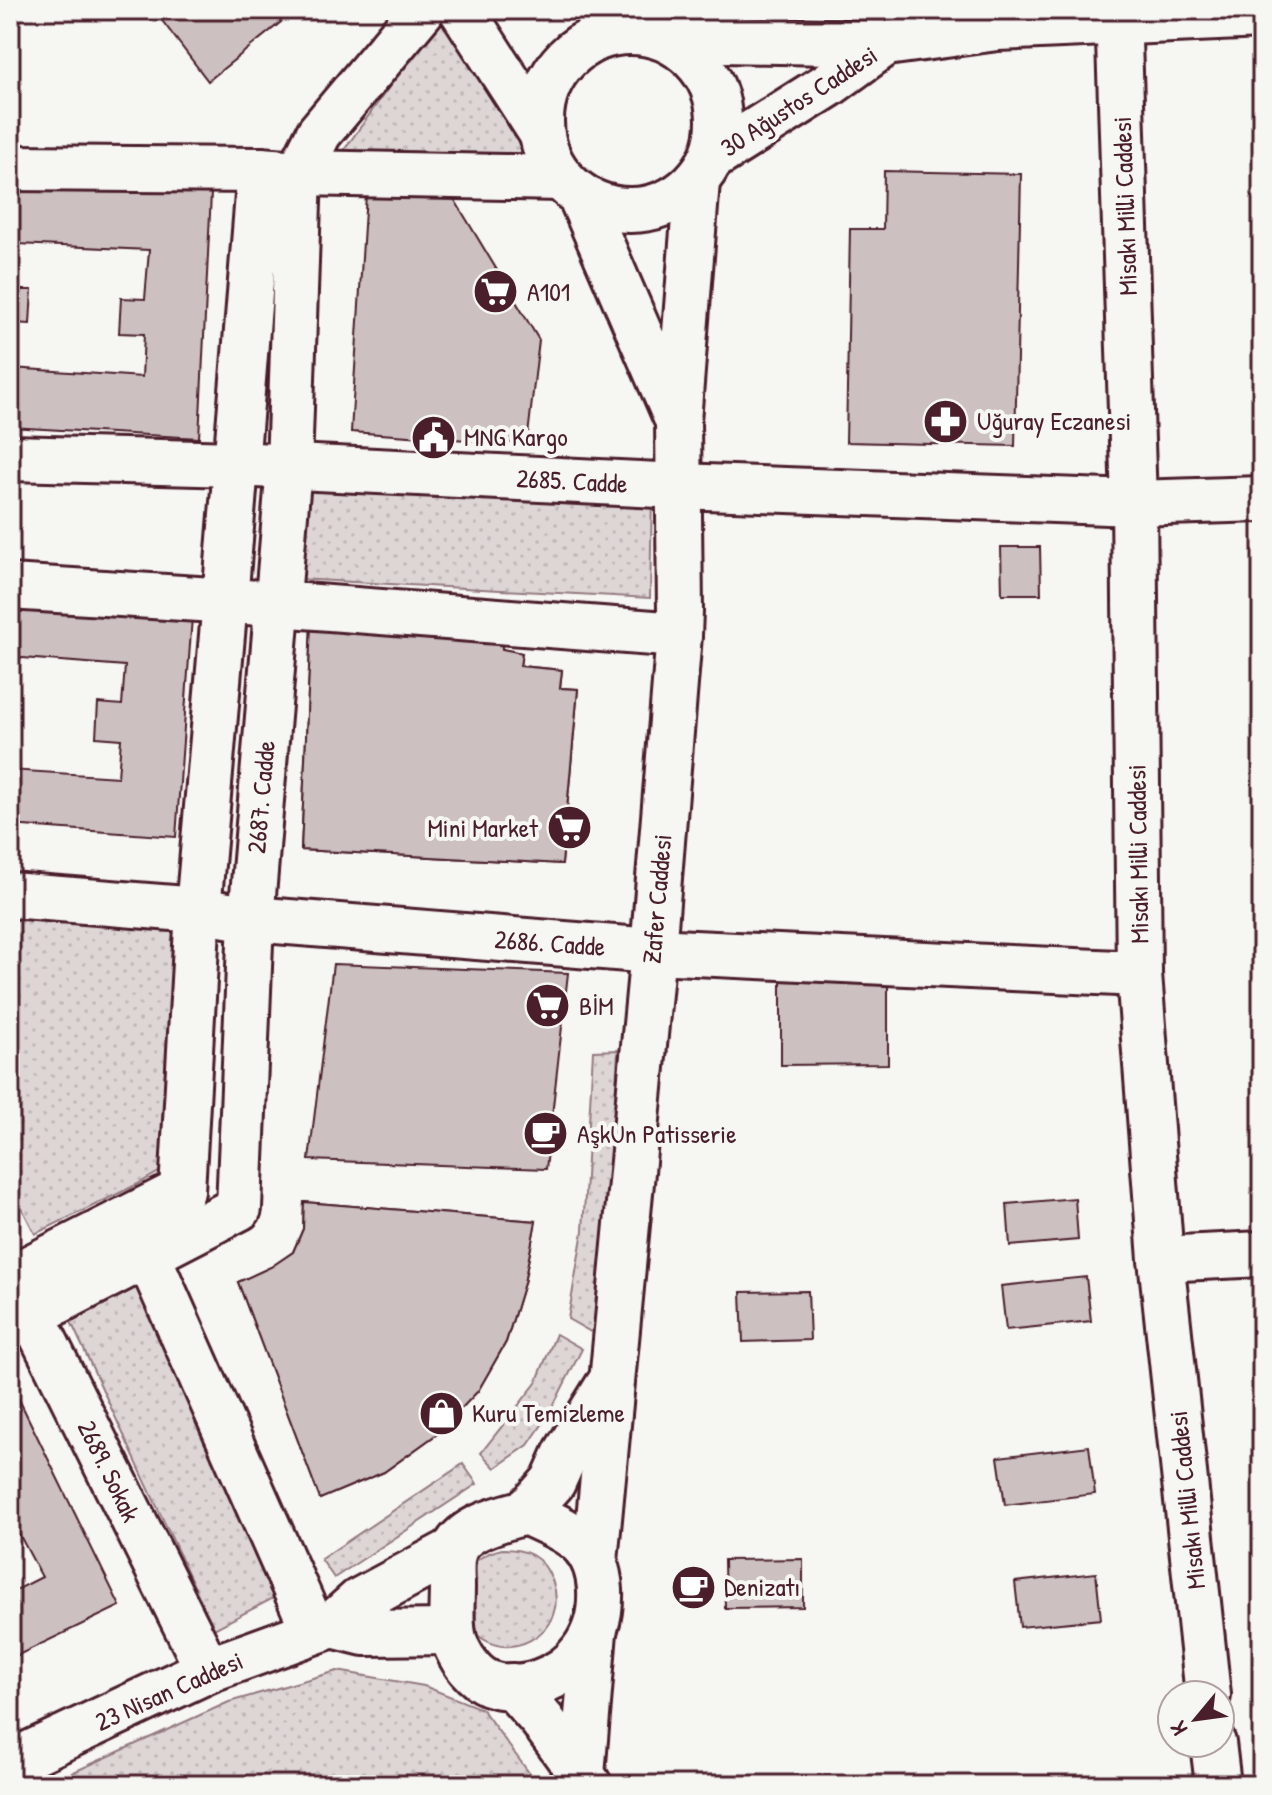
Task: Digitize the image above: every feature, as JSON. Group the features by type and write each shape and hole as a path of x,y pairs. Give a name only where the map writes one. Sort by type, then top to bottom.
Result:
{"street":[{"path":"279,172 319,133 422,10"},
{"path":"462,10 540,131"},
{"path":"10,168 279,172 570,187 603,207 628,211 654,208 677,198 704,170 719,131 718,103 708,76 690,55 654,35 593,10"},
{"name":"30 Ağustos Caddesi","path":"654,35 886,43 1119,16 1262,16"},
{"name":"Misakı Milli Caddesi","path":"1119,16 1134,503 1139,974 1161,1259 1206,1679"},
{"path":"654,35 613,32 588,41 566,57 550,79 541,104 540,131 547,157 570,187 678,421"},
{"name":"30 Ağustos Caddesi","path":"704,170 886,43"},
{"name":"Zafer Caddesi","path":"595,1561 653,951 679,635 678,421 704,170"},
{"name":"2687. Cadde","path":"11,1275 182,1191 198,910 236,464 279,172"},
{"name":"2687. Cadde","path":"21,1321 239,1208 251,919 289,467 279,172"},
{"name":"2685. Cadde","path":"10,458 236,464 679,486 1134,503 1262,499"},
{"path":"10,587 679,635"},
{"name":"2686. Cadde","path":"10,895 198,910 251,919 653,951 1139,974"},
{"path":"1161,1259 1262,1254"},
{"path":"148,1256 323,1628 364,1633 452,1632"},
{"name":"2689. Sokak","path":"11,1275 21,1321 208,1670"},
{"name":"Zafer Caddesi","path":"526,1512 553,1482 566,1453 613,1377"},
{"path":"586,1780 594,1632 601,1606 595,1561 573,1535 526,1512 503,1518 462,1537 454,1550 452,1632 456,1647 469,1668 487,1682 512,1686 539,1682 561,1672 581,1655 594,1632"},
{"name":"23 Nisan Caddesi","path":"10,1763 208,1670 323,1628 359,1601 454,1550"},
{"path":"512,1686 542,1720 586,1780"},
{"path":"1215,1759 1218,1785"}],"shaded area":[{"path":"439,17 544,168 342,153"},
{"path":"301,479 652,496 650,598 298,579"},
{"path":"10,912 185,922 174,1163 35,1234 10,1185"},
{"path":"618,1050 608,1237 597,1320 591,1332 568,1319 583,1231 593,1051"},
{"path":"140,1285 283,1593 214,1629 66,1311"},
{"path":"556,1334 582,1349 548,1416 528,1445 495,1468 481,1453 536,1383"},
{"path":"463,1464 477,1484 334,1578 321,1559"},
{"path":"502,1549 525,1552 539,1560 553,1581 556,1598 553,1615 544,1630 514,1646 493,1644 470,1630 465,1573 481,1557"},
{"path":"337,1671 424,1686 482,1709 538,1785 45,1785 229,1702"}],"building":[{"path":"154,10 272,10 281,22 208,81"},
{"path":"1257,124 1262,124 1262,190 1260,190"},
{"path":"884,171 1021,174 1015,446 846,442 850,229 883,229"},
{"path":"10,185 211,193 199,438 10,427","holes":["17,244 149,250 145,299 121,298 119,333 144,334 142,377 12,368 13,323 30,324 32,290 15,290"]},
{"path":"366,194 453,197 539,340 527,444 351,432"},
{"path":"1001,547 1040,547 1041,594 1002,594"},
{"path":"10,603 192,617 176,837 10,825 10,770 118,777 121,739 96,737 98,703 122,705 125,666 10,657"},
{"path":"311,625 501,631 502,649 522,653 520,666 562,670 560,688 578,689 562,864 301,850","holes":["380,706 501,713 499,735 477,738 469,751 478,764 498,767 496,795 374,787 376,758 389,759 396,756 400,749 396,734 379,731"]},
{"path":"311,625 501,631 502,649 522,653 520,666 562,670 560,688 578,689 562,864 301,850"},
{"path":"333,964 568,973 546,1169 309,1160"},
{"path":"781,981 888,981 888,1064 781,1065"},
{"path":"1075,1198 1078,1240 1010,1246 1007,1204"},
{"path":"304,1202 536,1221 524,1283 506,1342 478,1391 437,1434 384,1472 320,1499 238,1282 271,1267 293,1252 303,1229","holes":["336,1267 386,1270 383,1280 386,1290 396,1296 408,1297 417,1290 420,1272 456,1276 448,1307 428,1344 401,1379 373,1402 349,1415 332,1378 344,1372 351,1363 352,1351 347,1344 336,1342 320,1348 304,1306 319,1298 331,1286"]},
{"path":"304,1202 536,1221 524,1283 506,1342 478,1391 437,1434 384,1472 320,1499 238,1282 271,1267 293,1252 303,1229"},
{"path":"1086,1277 1091,1321 1006,1330 1001,1286"},
{"path":"808,1291 810,1340 743,1342 741,1292"},
{"path":"12,1385 120,1606 10,1659 10,1593 42,1577 10,1517"},
{"path":"1089,1446 1095,1494 1005,1505 998,1457"},
{"path":"803,1559 803,1607 725,1608 724,1560"},
{"path":"1096,1573 1101,1619 1020,1627 1015,1582"}],"place":[{"name":"A101","path":"496,292"},
{"name":"Uğuray Eczanesi","path":"946,421"},
{"name":"MNG Kargo","path":"433,437"},
{"name":"Mini Market","path":"569,828"},
{"name":"BİM","path":"548,1006"},
{"name":"AşkUn Patisserie","path":"546,1134"},
{"name":"Kuru Temizleme","path":"441,1413"},
{"name":"Denizatı","path":"693,1587"}]}
